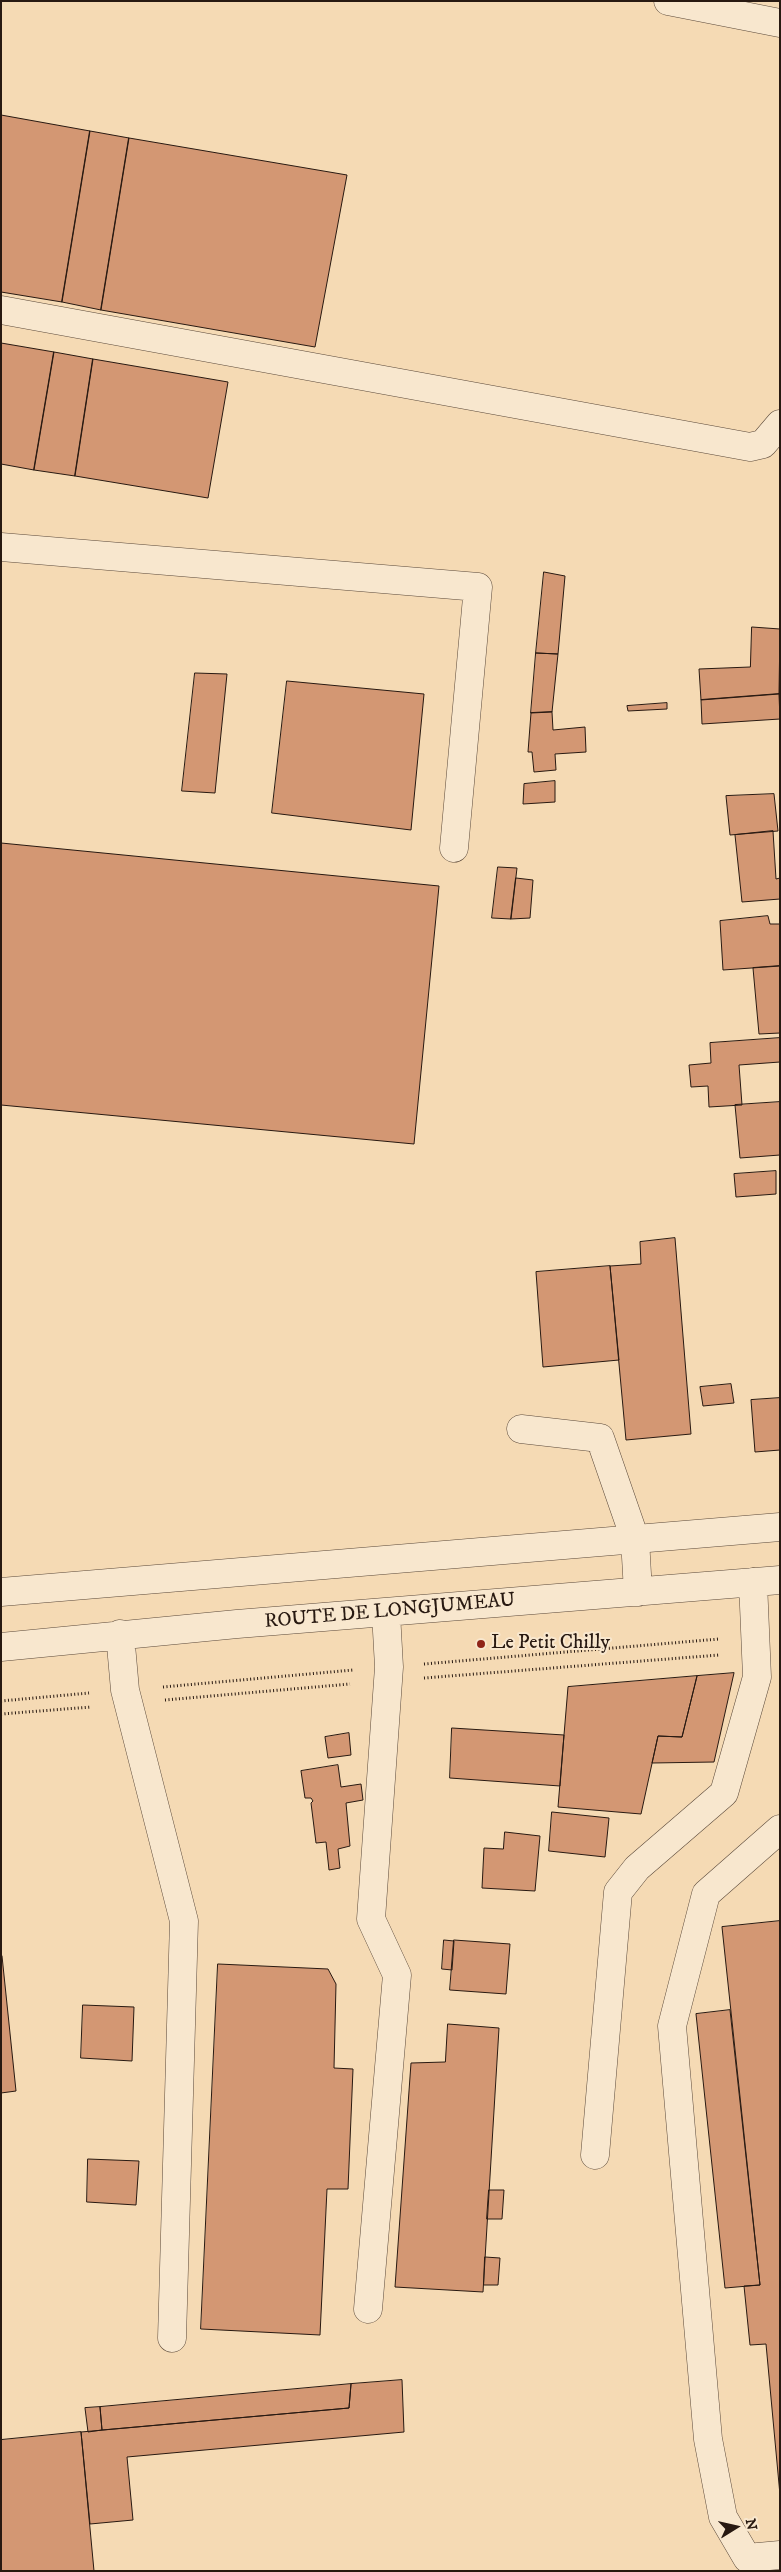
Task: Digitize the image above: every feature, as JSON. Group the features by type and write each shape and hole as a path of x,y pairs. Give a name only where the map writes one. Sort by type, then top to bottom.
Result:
{"street":[{"path":"668,1 780,23"},
{"path":"1,310 750,447 764,444 780,424"},
{"path":"1,547 478,587 454,848"},
{"path":"521,1429 600,1438 635,1539 638,1592"},
{"path":"1,1592 780,1527"},
{"name":"ROUTE DE LONGJUMEAU","path":"1,1647 120,1634 780,1580"},
{"path":"595,2155 618,1892 636,1868 724,1794 757,1677 753,1582"},
{"path":"368,2309 397,1975 370,1919 389,1667 386,1613"},
{"path":"120,1634 125,1690 184,1921 172,2338"},
{"path":"780,1829 706,1894 672,2026 708,2439 723,2517 747,2558 780,2555"}],"building":[{"path":"1,115 90,131 62,302 1,292"},
{"path":"90,131 129,138 101,310 62,302"},
{"path":"129,138 347,175 315,347 101,310"},
{"path":"1,343 54,352 34,470 1,464"},
{"path":"54,352 93,359 75,476 34,470"},
{"path":"93,359 228,382 208,498 75,476"},
{"path":"544,572 565,576 558,654 536,653"},
{"path":"752,627 780,629 779,694 701,700 699,669 750,667"},
{"path":"536,653 558,654 552,712 531,713"},
{"path":"195,673 227,674 215,793 182,791"},
{"path":"287,681 424,694 411,830 272,813"},
{"path":"779,694 780,719 702,724 701,700"},
{"path":"667,703 667,709 628,711 627,706"},
{"path":"552,712 553,730 585,727 586,752 555,754 556,770 534,772 532,752 528,752 531,713"},
{"path":"555,781 555,802 523,804 524,784"},
{"path":"774,794 778,831 730,835 726,796"},
{"path":"773,831 776,879 780,878 780,899 742,902 735,835"},
{"path":"1,843 439,886 414,1144 1,1105"},
{"path":"498,867 517,868 511,919 492,918"},
{"path":"516,878 533,880 530,918 511,919"},
{"path":"768,916 770,924 780,924 780,966 723,970 720,921"},
{"path":"780,966 780,1033 759,1034 753,968"},
{"path":"780,1038 780,1062 739,1065 742,1105 709,1107 708,1086 691,1087 689,1065 711,1063 710,1043"},
{"path":"780,1102 780,1155 740,1158 735,1105"},
{"path":"776,1171 776,1194 736,1197 734,1174"},
{"path":"675,1238 691,1434 626,1440 610,1266 641,1264 640,1242"},
{"path":"610,1266 619,1360 543,1367 536,1272"},
{"path":"731,1384 734,1403 703,1406 700,1387"},
{"path":"780,1398 780,1450 755,1452 751,1400"},
{"path":"734,1673 714,1762 652,1763 658,1736 682,1737 697,1676"},
{"path":"697,1676 682,1737 658,1736 641,1814 558,1807 568,1687"},
{"path":"452,1728 564,1735 560,1786 450,1778"},
{"path":"349,1733 351,1755 328,1758 325,1737"},
{"path":"338,1765 341,1787 361,1784 363,1800 346,1803 350,1846 338,1849 340,1868 329,1870 326,1842 316,1843 311,1803 313,1801 311,1798 305,1798 301,1771"},
{"path":"552,1812 609,1818 605,1857 549,1851"},
{"path":"505,1832 540,1836 535,1891 482,1888 484,1848 503,1849"},
{"path":"780,1921 780,2495 766,2344 750,2345 744,2286 760,2285 722,1927"},
{"path":"444,1940 454,1941 452,1970 442,1969"},
{"path":"454,1940 510,1944 506,1994 450,1990"},
{"path":"1,1956 16,2091 1,2093"},
{"path":"218,1964 328,1969 336,1984 334,2068 353,2069 348,2189 327,2189 320,2335 201,2329"},
{"path":"83,2005 134,2007 132,2061 81,2058"},
{"path":"730,2010 760,2285 725,2288 696,2014"},
{"path":"448,2024 499,2028 483,2292 395,2287 411,2063 445,2062"},
{"path":"88,2159 139,2161 136,2205 87,2202"},
{"path":"489,2190 504,2190 502,2219 487,2219"},
{"path":"485,2257 500,2258 498,2285 484,2285"},
{"path":"402,2380 404,2432 127,2457 133,2520 90,2524 81,2432 349,2408 351,2384"},
{"path":"351,2384 349,2408 102,2430 100,2407"},
{"path":"100,2407 102,2430 88,2432 85,2408"},
{"path":"81,2432 94,2571 1,2571 1,2440"}],"place":[{"name":"Le Petit Chilly","path":"481,1644"}]}
